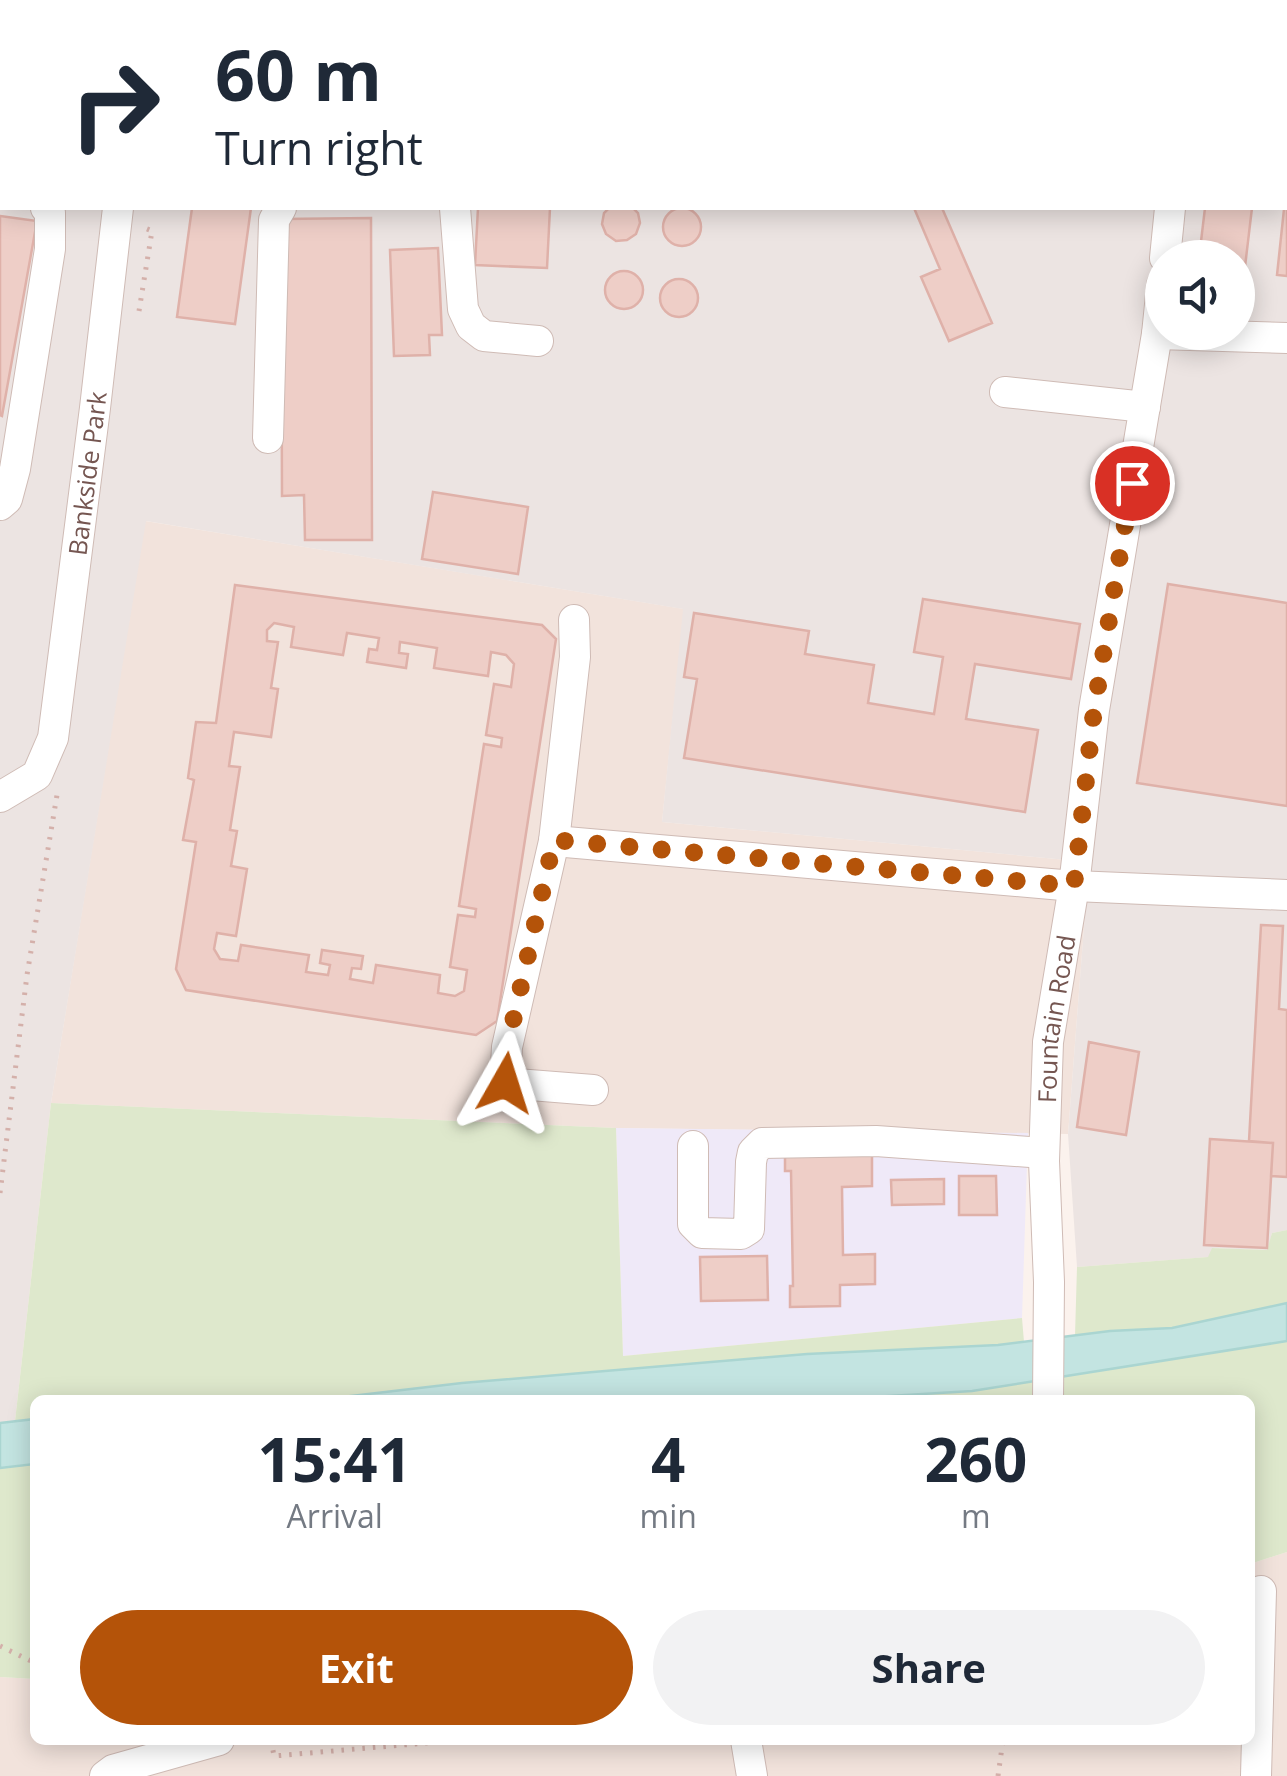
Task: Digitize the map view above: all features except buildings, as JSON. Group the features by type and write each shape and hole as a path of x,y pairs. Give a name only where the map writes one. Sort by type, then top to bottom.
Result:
{"street":[{"path":"0,505 8,500 15,469 50,249 48,210"},
{"name":"Bankside Park","path":"0,796 36,775 53,738 118,210"},
{"path":"268,438 274,220 280,210"},
{"path":"455,210 463,309 472,326 484,336 538,341"},
{"path":"1167,240 1170,210"},
{"path":"1255,337 1287,338"},
{"name":"Fountain Road","path":"1048,1395 1044,1153 1048,1042 1074,886 1094,710 1154,350"},
{"path":"1004,392 1145,407"},
{"path":"574,620 575,657 554,840 507,1048 505,1083 593,1090"},
{"path":"554,840 1074,886 1287,895"},
{"path":"692,1146 696,1230 741,1234 749,1228 751,1162 762,1143 876,1142 1044,1153"},
{"path":"1256,1776 1266,1589"},
{"path":"105,1776 113,1770 201,1745"},
{"path":"747,1745 752,1776"}],"path":[{"path":"0,1646 30,1661"},
{"path":"272,1745 274,1756 402,1745"},
{"path":"998,1776 1002,1745"}],"shaded area":[{"path":"0,210 1287,210 1287,1230 1272,1233 1268,1250 1213,1248 1209,1257 1077,1267 1068,1134 1089,862 662,822 683,609 146,521 51,1103 15,1421 0,1423"},
{"path":"145,521 684,609 662,822 1089,862 1068,1134 616,1128 51,1103"},
{"path":"616,1128 1028,1133 1022,1318 623,1356"},
{"path":"1287,1552 1287,1776 0,1776 0,1677 30,1679 30,1745 1255,1745 1255,1562"}],"green space":[{"path":"51,1103 616,1128 623,1356 1022,1318 1024,1342 998,1345 807,1354 360,1395 30,1395 30,1420 15,1421"},
{"path":"1287,1230 1287,1303 1172,1328 1075,1336 1077,1267 1208,1257 1212,1248 1267,1250 1272,1233"},
{"path":"1287,1341 1287,1552 1255,1562 1255,1395 906,1395 972,1391"},
{"path":"30,1465 30,1679 0,1677 0,1468"}],"water":[{"path":"1287,1303 1287,1341 972,1391 906,1395 360,1395 807,1354 998,1345 1110,1331 1172,1328"},
{"path":"30,1420 30,1465 0,1468 0,1423"}],"route":[{"path":"505,1083 507,1048 554,840 1074,886 1094,710 1132,483"}]}
